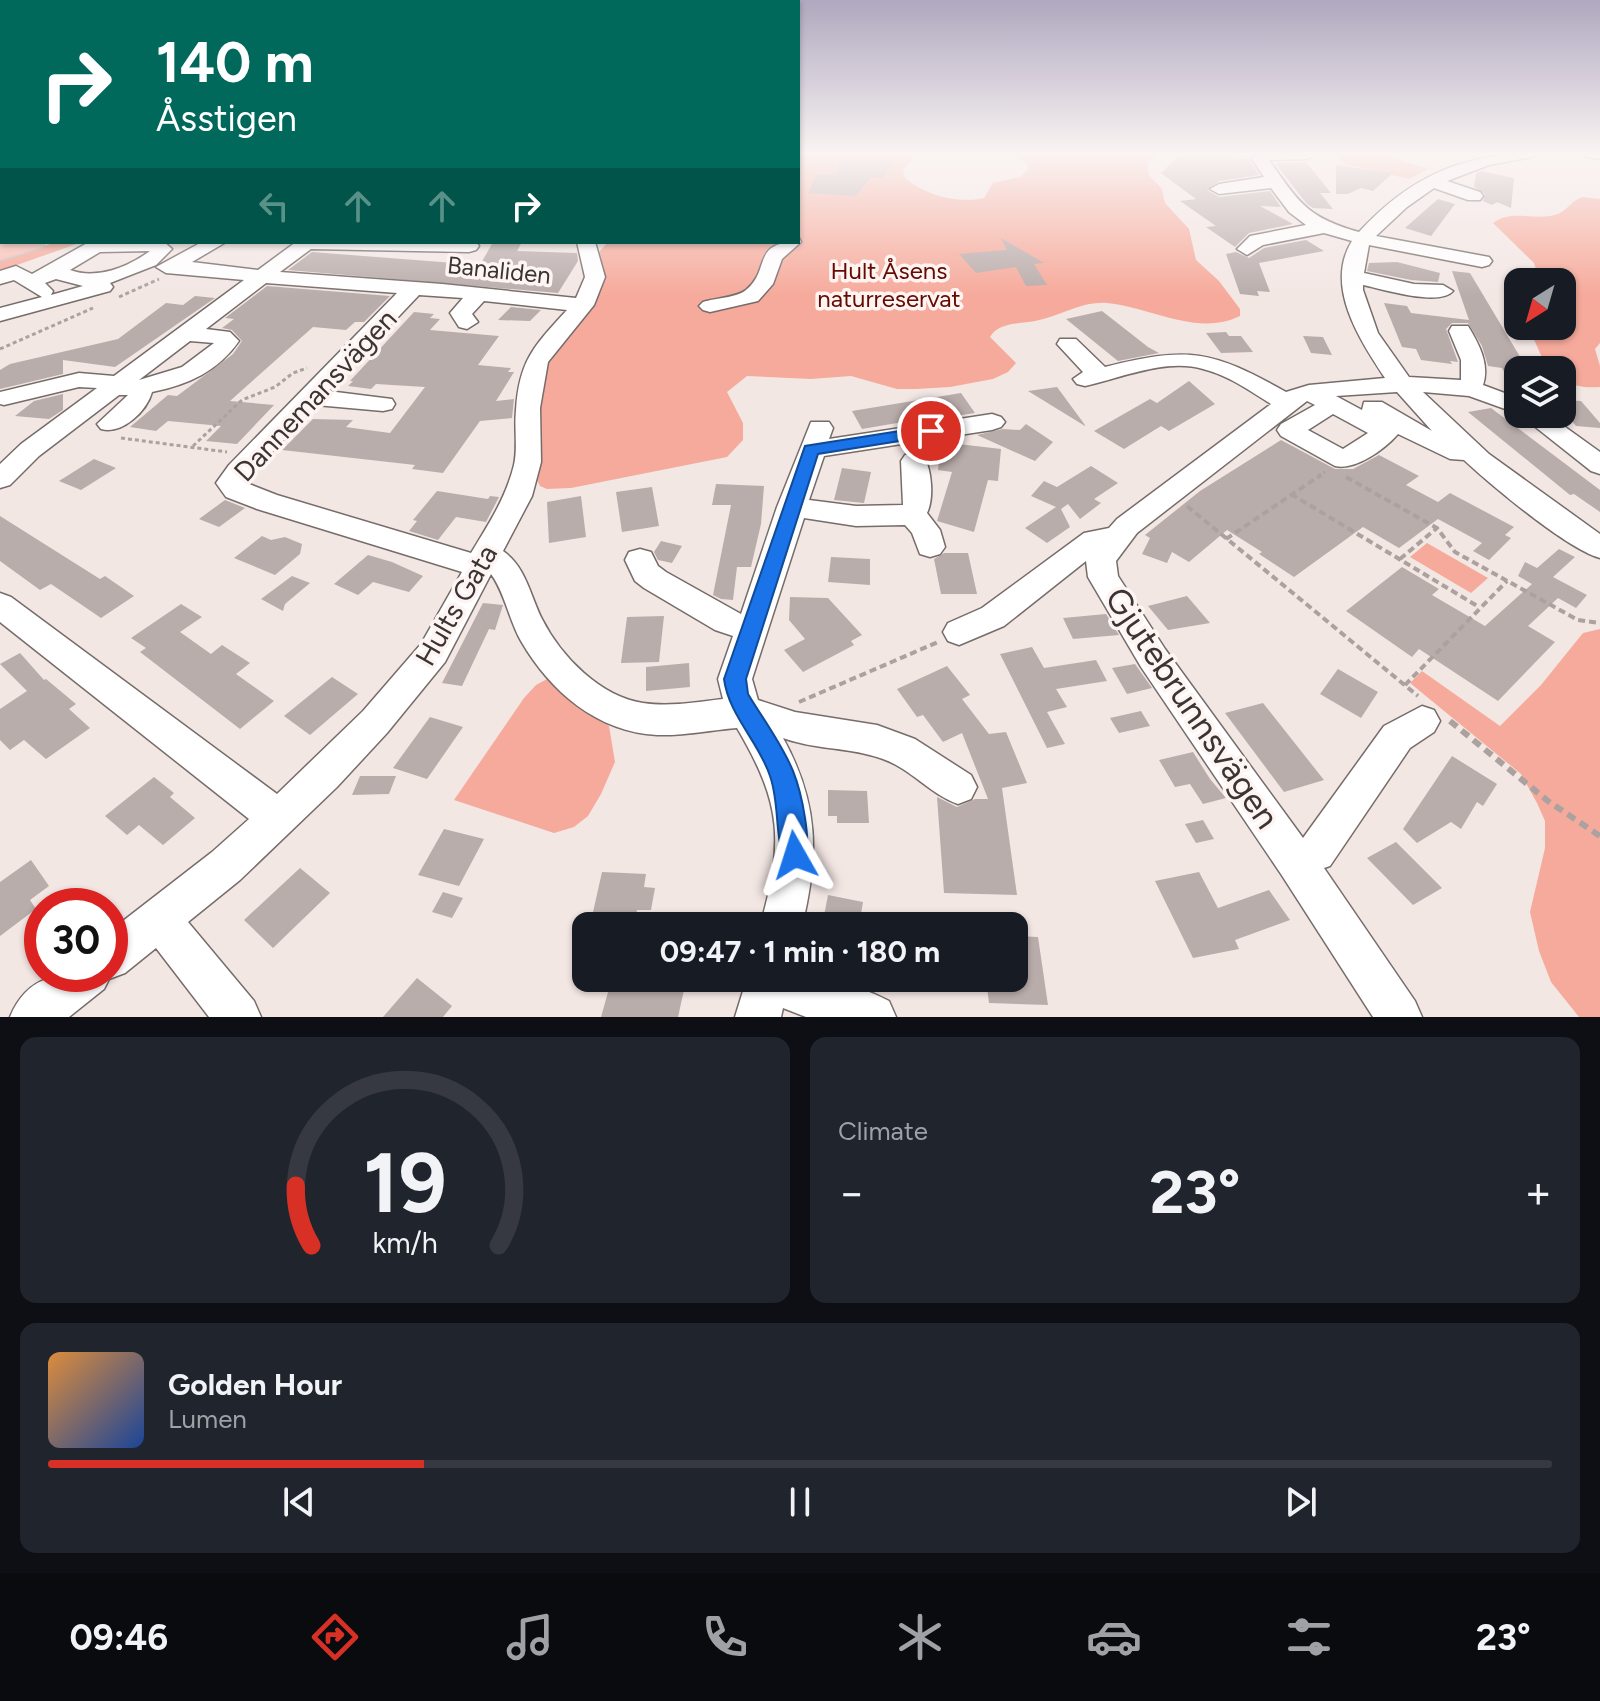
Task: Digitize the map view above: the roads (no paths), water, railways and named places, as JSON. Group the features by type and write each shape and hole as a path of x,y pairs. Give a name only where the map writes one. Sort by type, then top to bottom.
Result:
{"main road":[{"path":"0,253 27,244"}],"street":[{"path":"1290,201 1308,220 1326,227 1482,261"},
{"path":"1402,201 1364,237 1358,248 1351,294 1366,331 1404,386 1476,458 1600,548"},
{"path":"1247,249 1257,240 1326,227"},
{"path":"0,315 170,265 213,244"},
{"path":"0,479 30,450 122,386 182,334 304,244"},
{"path":"388,244 469,246"},
{"name":"Hults Gata","path":"128,944 226,866 324,775 413,678 440,641 524,480 528,462 528,408 536,362 583,305 595,271 587,244"},
{"path":"710,306 751,297 763,284 773,256 789,244"},
{"path":"0,278 16,272 41,277 65,272 74,278 87,280 131,269 156,257 162,249 155,245 96,246 84,250 41,277"},
{"path":"74,278 119,270 131,261"},
{"name":"Banaliden","path":"170,265 583,305"},
{"path":"1352,276 1414,290 1443,291"},
{"path":"41,277 47,303"},
{"name":"Dannemansvägen","path":"413,289 231,479 231,488 482,560"},
{"path":"467,322 461,313 479,294"},
{"path":"1460,331 1476,366 1475,381 1470,388"},
{"path":"4,398 79,380 122,386 165,383 192,373 228,341 222,337 182,334"},
{"path":"1068,344 1092,378 1171,361 1196,360 1376,409 1410,430 1476,458"},
{"path":"113,431 141,393 122,386"},
{"path":"959,632 993,617 1094,540 1115,538 1169,492 1320,396 1404,386 1470,388 1504,401"},
{"path":"1320,396 1387,432 1337,464 1290,430 1320,396"},
{"path":"311,397 383,404"},
{"path":"784,912 793,878 793,828 782,774 737,695 735,679 815,439 992,422"},
{"path":"1550,428 1600,465"},
{"path":"912,515 918,503 914,461"},
{"path":"791,507 856,516 912,515 926,530 930,547"},
{"name":"Gjutebrunnsvägen","path":"1115,538 1101,559 1103,577 1153,658 1295,860 1399,1017"},
{"path":"482,560 498,561 507,572 529,626 546,654 576,688 592,699 644,720 678,721 746,712 795,727 900,749 927,763 958,787"},
{"path":"640,560 646,573 655,580 726,621 750,629"},
{"path":"0,605 278,818"},
{"path":"1295,860 1316,852 1397,737 1432,714"},
{"path":"159,919 238,1017"},
{"path":"33,1017 66,992"},
{"path":"758,1017 765,992"},
{"path":"794,992 848,1006 873,1017"}],"park label":[{"name":"Hult Åsens naturreservat","path":"889,284"}]}
